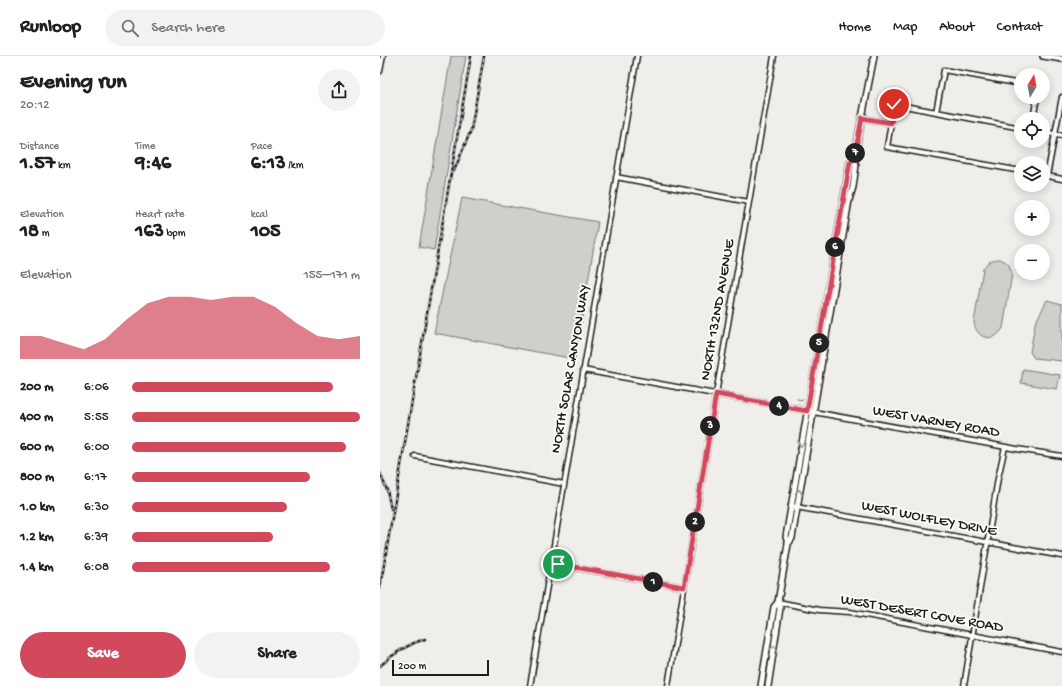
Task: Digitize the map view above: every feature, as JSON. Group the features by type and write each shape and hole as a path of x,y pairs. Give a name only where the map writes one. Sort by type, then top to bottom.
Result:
{"main road":[{"path":"768,686 780,608 778,602 788,543 786,538 794,506 849,200 853,187 856,165 854,159 874,56"},
{"path":"1043,56 1062,60"},
{"path":"810,412 846,181 850,162 854,159"},
{"path":"846,181 850,177 851,170 856,165"},
{"path":"761,686 774,607 778,602"}],"street":[{"path":"380,71 383,56"},
{"name":"NORTH SOLAR CANYON WAY","path":"530,686 637,56"},
{"name":"NORTH 132ND AVENUE","path":"668,686 774,56"},
{"path":"936,112 944,70 1014,83"},
{"path":"1050,156 1062,97"},
{"path":"1014,127 894,104 887,146 1014,170"},
{"path":"862,118 891,123"},
{"path":"1050,133 1062,135"},
{"path":"616,177 749,202"},
{"path":"1050,177 1062,179"},
{"name":"WEST VARNEY ROAD","path":"583,370 810,412 1062,456"},
{"path":"964,686 998,478 1005,447"},
{"path":"416,456 564,484"},
{"name":"WEST WOLFLEY DRIVE","path":"794,506 1062,556"},
{"path":"550,563 684,587"},
{"name":"WEST DESERT COVE ROAD","path":"778,602 819,610 850,612 1062,652"}],"shaded area":[{"path":"451,56 466,56 434,250 419,247"},
{"path":"462,198 598,222 575,359 434,333"},
{"path":"1000,259 1009,265 1012,274 1003,328 1000,333 995,336 986,337 978,333 974,322 983,269 990,261"},
{"path":"1047,300 1062,304 1062,361 1034,358 1030,352 1035,324"},
{"path":"1023,369 1060,375 1057,389 1021,383"}],"waterway":[{"path":"797,399 803,400"}],"railway":[{"path":"380,588 471,56"},
{"path":"454,171 471,130 484,56"},
{"path":"380,473 387,490 391,509"},
{"path":"380,666 401,650 425,639"}],"route":[{"path":"558,564 684,587 716,394 807,411 850,162 854,159 862,118 891,123 894,104"}]}
